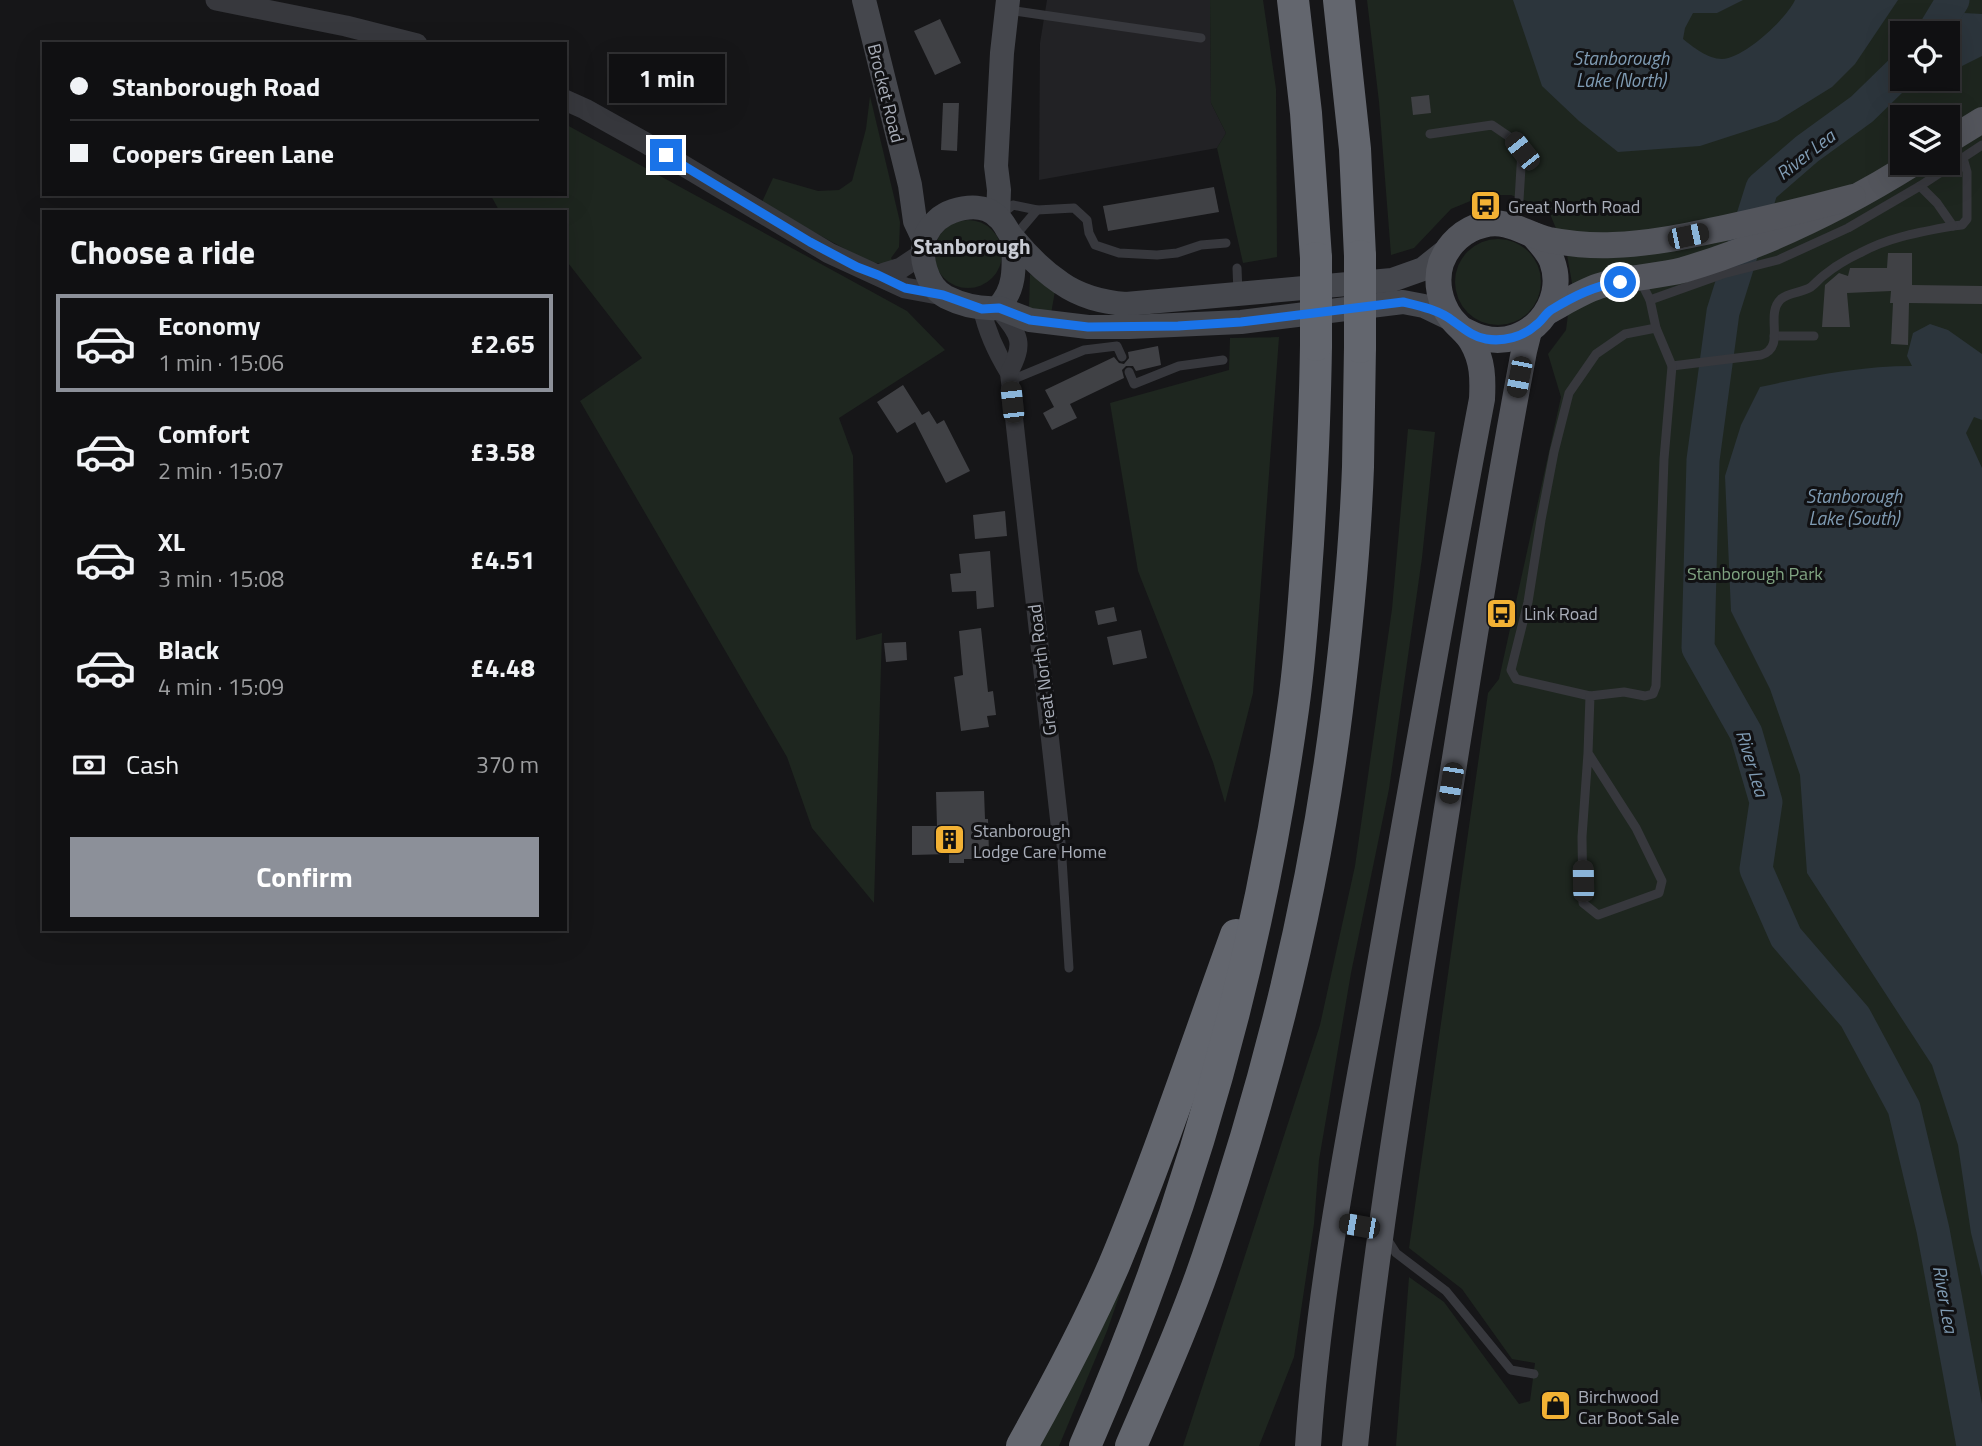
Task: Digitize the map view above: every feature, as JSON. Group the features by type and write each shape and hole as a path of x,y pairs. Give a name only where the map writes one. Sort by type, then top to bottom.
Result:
{"highway":[{"path":"1085,1446 1120,1364 1176,1215 1241,986 1275,824 1294,707 1305,590 1315,420 1316,258 1306,113 1293,0"},
{"path":"1131,1446 1176,1342 1207,1258 1258,1093 1286,986 1313,861 1337,712 1352,563 1358,468 1360,347 1360,256 1355,149 1339,0"},
{"path":"1022,1446 1082,1335 1118,1254 1158,1153 1275,824"},
{"path":"1153,1446 1176,1342"}],"main road":[{"name":"Brocket Road","path":"864,0 923,247"},
{"path":"998,216 996,166 1007,5"},
{"path":"1960,144 1982,120"},
{"path":"958,210 996,166"},
{"path":"1777,238 1688,236 1615,245 1579,245 1549,240 1499,223 1484,224 1458,238 1423,269 1392,280 1126,304 1089,298 1061,283 1035,262 1013,238 998,216 978,207 958,210 933,223 923,247 925,270 943,295 1030,320 1088,327 1178,326 1241,322 1403,302 1424,306 1485,339 1508,340 1580,293 1602,285 1644,289 1681,270 1777,238 1853,197 1917,175"},
{"path":"910,185 921,198 958,210"},
{"path":"1355,1446 1364,1358 1411,1031 1500,475 1524,351 1538,322 1553,301 1556,275 1553,263 1547,251 1523,230"},
{"path":"993,308 1012,285 1015,266 1013,238"},
{"path":"1308,1446 1311,1402 1335,1222 1447,582 1482,399 1483,376 1472,343 1444,307 1439,293 1441,263 1448,249"}],"street":[{"path":"216,0 346,26 409,42"},
{"path":"567,101 643,142 829,253 905,288 943,295"},
{"path":"878,275 901,268 923,247"},
{"name":"Great North Road","path":"1009,377 1019,354 1016,331 993,308 986,328 1009,377 1060,828"}],"lane":[{"path":"1007,5 1201,38"},
{"path":"1430,134 1492,125 1511,138 1522,151 1519,200 1523,230"},
{"path":"1960,149 1982,145"},
{"path":"1672,366 1770,352 1774,347 1775,312 1779,300 1810,287 1860,252 1898,237 1962,225 1967,219 1967,172 1960,159"},
{"path":"1656,328 1625,334 1596,354 1569,393 1547,489 1528,602 1511,670 1516,679 1590,696 1624,692 1645,696 1653,694 1656,686 1664,459 1672,366 1644,289 1723,274 1777,238 1848,228 1917,175 1953,226"},
{"path":"998,216 1013,205 1037,210 1074,208 1087,219 1089,233 1095,245 1119,253 1157,255 1177,253 1201,245 1226,243"},
{"path":"1013,238 1037,210"},
{"path":"1237,268 1238,295"},
{"path":"1774,336 1814,336"},
{"path":"1009,377 1084,349 1117,346 1122,357"},
{"path":"1129,372 1134,384 1179,366 1223,360"},
{"path":"1588,753 1636,828 1662,881 1659,893 1598,915 1583,903 1582,837 1590,696"},
{"name":"Great North Road","path":"1060,828 1069,968"},
{"path":"1335,1222 1382,1230 1396,1253 1446,1292 1511,1370 1534,1374"}],"shaded area":[{"path":"1047,0 1210,0 1211,103 1226,133 1217,148 1039,180 1040,43"}],"green space":[{"path":"1210,0 1263,0 1276,89 1277,257 1243,263 1217,148 1226,133 1211,103"},
{"name":"Stanborough Park","path":"1367,0 1982,0 1982,1446 1396,1446 1409,1277 1444,1302 1519,1404 1530,1401 1535,1363 1512,1359 1462,1289 1409,1248 1488,693 1499,679 1561,397 1548,354 1566,330 1572,283 1567,255 1550,214 1511,195 1485,195 1451,209 1414,248 1391,255 1379,102"},
{"path":"870,96 900,222 899,247 891,258 894,263 869,262 762,202 773,178 818,191 839,190 852,181 866,129"},
{"path":"567,125 907,311 945,350 839,418 853,456 856,640 882,633 874,903 812,828 787,757 580,401 642,358 567,262 567,210 499,210 491,196 567,196"},
{"path":"968,220 981,223 992,230 999,241 1002,254 999,267 992,278 981,285 968,288 955,285 944,278 937,267 934,254 937,241 944,230 955,223"},
{"path":"1498,239 1522,246 1534,258 1541,282 1534,306 1522,318 1498,325 1474,318 1462,306 1455,282 1462,258 1474,246"},
{"path":"1030,274 1055,291 1051,314 1029,308"},
{"path":"1279,337 1253,693 1225,803 1213,762 1138,571 1110,403 1229,370 1230,338"},
{"path":"1408,429 1435,432 1422,558 1389,789 1351,973 1319,1160 1314,1224 1294,1357 1259,1446 1183,1446 1320,1025 1355,866 1392,609"},
{"path":"1153,1199 1107,1331 1059,1446 1034,1446"}],"water":[{"name":"Stanborough Lake (North)","path":"1513,0 1743,0 1717,13 1693,13 1685,28 1683,39 1706,55 1722,59 1753,45 1783,17 1795,0 1898,0 1855,64 1832,87 1777,121 1700,146 1618,152 1579,121 1542,86"},
{"path":"1964,13 1982,14 1982,56 1960,67 1960,21"},
{"name":"Stanborough Lake (South)","path":"1930,324 1948,330 1982,354 1982,420 1974,417 1966,433 1982,468 1982,1277 1971,1233 1958,1145 1932,1065 1807,873 1800,775 1770,689 1731,611 1725,476 1741,425 1760,387 1836,372 1912,366 1907,356 1913,333"}],"building":[{"path":"940,19 961,63 935,75 914,31"},
{"path":"1429,95 1431,113 1413,115 1411,97"},
{"path":"943,103 959,103 957,151 941,150"},
{"path":"1214,187 1219,212 1108,231 1103,206"},
{"path":"1888,253 1912,253 1912,285 1982,286 1982,304 1909,303 1908,345 1891,344 1891,291 1847,293 1850,327 1822,327 1825,285 1839,273 1848,276 1850,268 1887,268"},
{"path":"1158,346 1161,365 1136,371 1133,366 1126,366 1122,370 1124,378 1070,404 1077,418 1052,430 1043,413 1054,407 1045,390 1114,357 1124,364 1129,358 1128,352"},
{"path":"903,385 922,415 929,411 937,424 944,420 970,471 946,483 915,422 897,433 877,402"},
{"path":"1005,511 1007,536 975,539 973,515"},
{"path":"990,551 994,607 977,609 976,591 952,592 950,574 961,573 959,554"},
{"path":"1114,607 1117,621 1098,625 1095,611"},
{"path":"981,628 988,692 993,691 996,715 987,716 989,727 961,731 954,677 963,675 959,631"},
{"path":"1141,630 1147,658 1113,665 1107,637"},
{"path":"906,642 907,660 886,662 884,643"},
{"name":"Stanborough Lodge Care Home","path":"984,791 989,854 975,854 975,859 964,859 964,863 949,863 949,854 912,855 912,826 937,826 936,792"}],"waterway":[{"name":"River Lea","path":"1940,21 1953,0"},
{"name":"River Lea","path":"1890,82 1862,109 1807,149 1762,188 1723,312 1703,460 1698,648 1746,733 1766,802 1756,869 1786,937 1855,1017 1904,1108 1933,1230 1973,1446"},
{"name":"River Lea","path":"1969,1446 1972,1440"}],"place":[{"name":"Great North Road","path":"1485,206"},
{"name":"Link Road","path":"1501,613"},
{"name":"Stanborough Lodge Care Home","path":"950,840"},
{"name":"Birchwood Car Boot Sale","path":"1555,1406"}],"district":[{"name":"Stanborough","path":"972,246"}],"route":[{"path":"666,155 810,242 857,267 905,288 943,295 982,309 999,308 1030,320 1088,327 1178,326 1241,322 1403,302 1424,306 1452,320 1463,330 1485,339 1508,340 1529,331 1547,313 1580,293 1620,282"}]}
